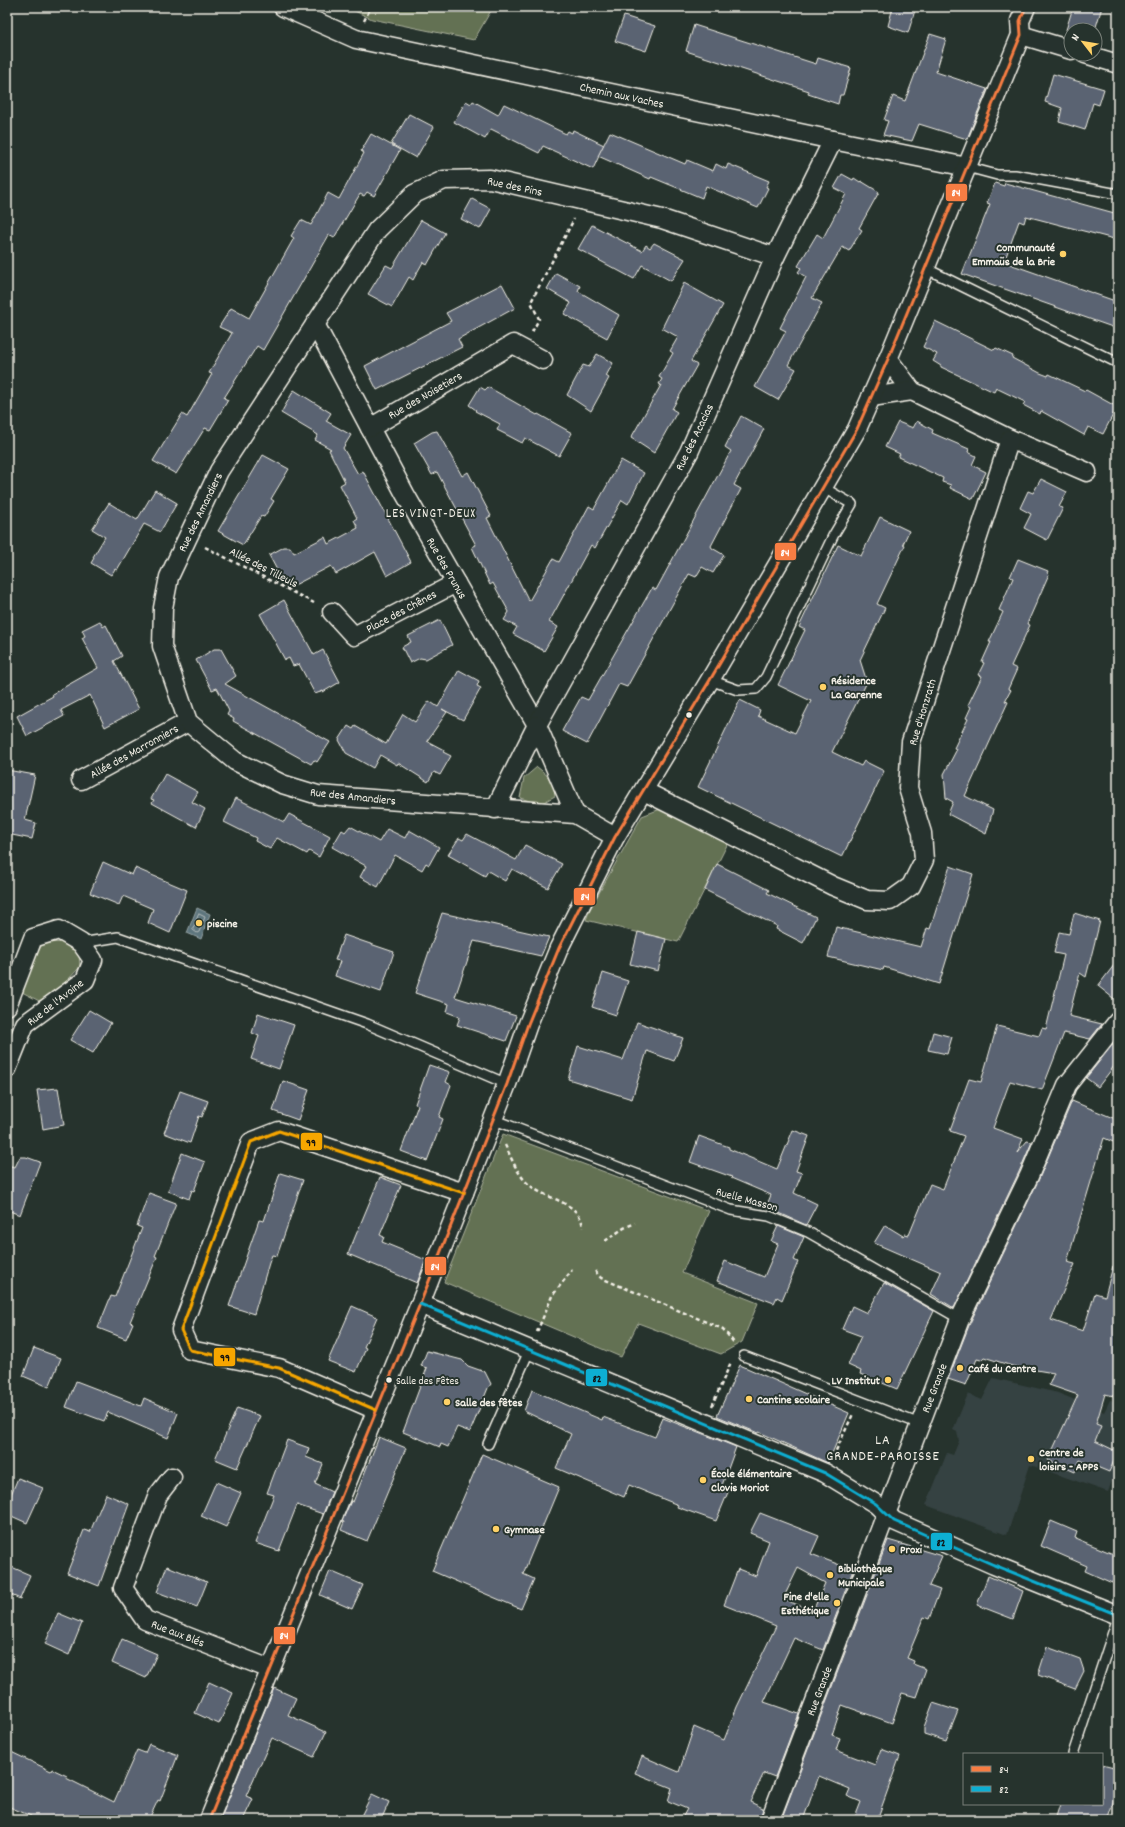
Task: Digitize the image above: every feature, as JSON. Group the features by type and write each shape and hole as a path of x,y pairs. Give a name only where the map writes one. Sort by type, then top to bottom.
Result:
{"street":[{"name":"Chemin aux Vaches","path":"283,7 356,39 967,167"},
{"path":"210,1820 270,1669 420,1304 528,1024 559,948 615,837 710,680 857,428 888,359 924,268 1021,36 1020,21 1026,7"},
{"path":"1021,36 1063,48"},
{"path":"1103,59 1118,64"},
{"name":"Rue des Acacias","path":"495,809 537,725 689,452 775,257 833,140"},
{"name":"Rue des Pins","path":"315,324 377,230 414,194 444,180 490,179 662,219 775,257"},
{"name":"Rue des Prunus","path":"315,324 370,428 537,725 575,814"},
{"name":"Rue des Amandiers","path":"315,324 219,471 169,578 163,608 162,646 188,722 235,761 282,784 318,795 575,814 615,837"},
{"name":"Rue des Noisetiers","path":"370,428 513,344 522,349"},
{"path":"522,349 543,360"},
{"path":"888,359 912,392 1010,439 1087,472"},
{"path":"871,397 912,392"},
{"name":"Rue d'Honzrath","path":"644,791 833,886 867,900 890,901 911,886 924,860 922,833 908,788 911,742 1010,439"},
{"name":"Place des Chênes","path":"332,612 354,636 456,583"},
{"name":"Allée des Marronniers","path":"81,780 188,722"},
{"name":"Rue de l'Avoine","path":"7,1069 25,1024 85,980 92,960 81,944 59,930 33,938 9,1001"},
{"path":"9,1001 25,1024"},
{"name":"Rue Grande","path":"770,1820 960,1319 1028,1176 1067,1085 1118,1021"},
{"path":"376,1410 279,1368 190,1350 181,1330 251,1142 279,1132 464,1193"},
{"path":"420,1304 529,1351 579,1370 826,1473 876,1504 894,1521 994,1565 1118,1616"},
{"name":"Rue aux Blés","path":"172,1477 158,1496 123,1588 145,1620 270,1669"}],"lane":[{"path":"967,167 997,175 1015,175 1118,194"},
{"path":"924,268 1118,363"},
{"path":"710,680 738,690 756,689 766,677 833,536 852,504 822,487"},
{"path":"81,944 118,937 367,1024 506,1084"},
{"name":"Ruelle Masson","path":"492,1119 731,1210 769,1216 808,1232 960,1319"},
{"path":"488,1444 529,1351"},
{"path":"744,1356 920,1424"},
{"path":"1073,1753 1118,1616"}],"path":[{"path":"450,7 455,7"},
{"path":"522,349 539,319 531,302 584,201"},
{"name":"Allée des Tilleuls","path":"187,538 332,612"},
{"path":"492,1119 520,1175 532,1187 573,1208 582,1228"},
{"path":"605,1241 624,1228 635,1223"},
{"path":"529,1351 552,1296 572,1270"},
{"path":"595,1271 601,1278 723,1329 744,1356"},
{"path":"702,1422 710,1411 737,1347"},
{"path":"826,1473 859,1400"}],"shaded area":[{"name":"Centre de loisirs - APPS","path":"993,1378 1058,1393 1104,1412 1110,1400 1118,1402 1118,1463 1108,1492 1030,1465 1007,1535 926,1505 947,1453 953,1455 959,1441 957,1432 953,1430 968,1394 982,1400"}],"green space":[{"path":"346,7 493,7 474,40 372,19"},
{"path":"537,767 550,779 555,796 540,804 520,798 524,778"},
{"path":"663,808 729,841 678,942 586,920 590,909 642,816"},
{"path":"66,942 79,954 80,967 45,1004 22,992 31,963 43,943"},
{"path":"503,1134 709,1211 682,1273 758,1303 742,1342 721,1354 638,1323 621,1357 444,1282"}],"water":[{"name":"piscine","path":"197,908 210,914 201,939 187,933"}],"building":[{"path":"893,7 916,7 908,33 888,26"},
{"path":"1073,7 1102,7 1097,22 1068,22"},
{"path":"624,16 655,26 646,51 615,41"},
{"path":"694,25 816,64 818,58 851,68 843,95 840,95 838,104 808,94 809,91 686,51"},
{"path":"930,34 946,39 936,72 987,89 967,139 919,124 912,141 883,135 888,121 884,120 893,96 905,101"},
{"path":"1053,74 1104,89 1099,105 1093,103 1085,130 1059,122 1062,108 1045,102"},
{"path":"466,101 471,104 473,101 498,115 504,104 566,134 568,131 572,133 573,130 604,145 593,169 543,146 539,153 491,129 485,139 454,122"},
{"path":"409,114 434,127 416,158 391,144"},
{"path":"610,132 685,164 687,160 713,171 716,164 726,169 728,164 769,181 766,187 768,188 758,208 706,186 702,198 651,177 650,179 598,156"},
{"path":"371,134 400,150 374,196 367,192 364,196 360,194 334,238 329,235 263,350 257,346 224,398 228,400 210,430 205,428 176,474 153,461 182,414 187,417 212,374 209,373 232,333 219,327 231,308 249,318 294,238 291,236 301,220 311,225 328,193 339,199 364,153 361,151"},
{"path":"842,174 853,180 854,178 860,182 861,181 879,192 859,228 862,230 849,251 842,247 812,298 822,303 788,365 796,369 778,400 755,387 786,331 780,328 806,277 798,272 801,268 798,266 817,234 823,238 846,194 834,188"},
{"path":"995,183 1004,186 1005,183 1118,214 1118,240 1026,216 1024,223 1019,221 1004,262 1118,302 1118,329 962,274 990,204 987,203"},
{"path":"472,199 491,209 480,229 461,219"},
{"path":"421,220 445,233 427,265 423,262 413,280 409,277 392,307 368,294 386,265 392,268"},
{"path":"592,225 642,251 646,245 650,248 654,243 685,259 671,281 642,265 634,279 578,249"},
{"path":"556,273 580,286 578,291 619,315 607,338 564,314 571,303 547,289"},
{"path":"684,283 723,305 691,361 697,365 672,409 677,412 654,453 631,438 661,385 659,384 662,379 659,377 673,353 670,351 678,337 662,328"},
{"path":"502,284 515,308 458,339 462,347 377,390 365,366 451,321 446,313"},
{"path":"935,321 994,350 996,348 1013,356 1012,358 1040,373 1048,376 1049,374 1085,391 1086,390 1117,407 1103,434 1088,427 1084,435 1041,411 1040,414 1023,405 1025,402 996,388 994,392 941,367 933,361 937,354 923,347"},
{"path":"597,354 613,363 606,376 609,378 591,411 567,395 583,365 589,367"},
{"path":"480,387 485,390 488,387 572,433 559,456 525,438 522,443 497,430 500,424 475,411 476,410 469,405"},
{"path":"294,390 331,413 326,421 351,435 343,448 358,474 363,471 411,562 387,576 375,552 336,574 331,566 287,589 269,555 284,547 290,547 294,553 325,537 328,544 358,528 354,520 357,518 340,485 345,482 329,450 331,449 315,440 318,435 281,413"},
{"path":"741,416 764,429 734,485 741,489 711,546 724,555 713,573 702,567 696,577 689,574 627,687 619,684 587,744 562,731 581,697 588,700 652,588 656,590 731,451 725,447"},
{"path":"917,421 933,430 932,433 969,449 968,452 976,456 972,465 986,472 973,499 950,488 951,485 942,482 943,478 898,457 900,454 885,447 898,422 913,428"},
{"path":"437,431 462,476 468,472 491,516 487,518 529,601 553,559 559,562 589,506 594,509 621,460 644,473 628,504 622,500 595,548 591,545 549,622 558,627 544,651 513,634 517,627 504,620 509,612 493,583 490,585 472,547 476,545 437,472 432,475 414,443 432,432"},
{"path":"263,455 289,469 271,499 274,501 264,517 261,516 243,545 218,531"},
{"path":"1041,479 1067,492 1059,507 1063,508 1047,540 1024,528 1031,514 1020,508 1028,491 1033,493"},
{"path":"155,490 177,503 160,532 144,524 117,570 115,569 111,575 91,563 105,537 92,529 109,503 137,520"},
{"name":"Résidence La Garenne","path":"880,517 909,531 903,544 905,545 877,604 885,608 860,660 867,682 832,752 861,766 864,761 884,771 842,857 698,787 740,700 760,710 758,716 795,733 811,701 778,685 805,630 799,627 838,545 861,556"},
{"path":"1018,559 1048,571 1047,573 1049,574 1027,624 1030,625 1011,666 1017,669 1008,689 1011,690 1005,701 1008,702 965,796 993,810 986,834 948,814 953,802 946,798 944,774 957,749 954,748 968,719 966,718 971,707 968,705 982,676 978,675 991,642 989,642 1003,612 999,610 1013,578 1010,577"},
{"path":"284,600 314,655 323,650 340,682 323,692 315,694 299,664 293,666 289,658 285,660 260,614"},
{"path":"440,620 452,645 426,659 420,658 410,663 402,647 411,642 408,636"},
{"path":"100,621 103,627 106,625 122,656 114,661 139,709 105,727 90,695 61,710 64,716 27,736 17,716 98,668 82,638 85,636 82,630"},
{"path":"214,649 221,649 236,676 225,684 330,742 317,762 314,760 311,764 233,721 234,719 227,715 229,711 217,688 212,690 196,660"},
{"path":"459,670 479,681 477,686 481,688 463,720 442,709 447,712 427,741 444,750 443,752 451,756 440,775 434,772 428,782 398,763 397,765 380,755 373,768 346,753 339,740 348,726 353,729 355,726 386,744 403,714 415,722 429,701 438,707"},
{"path":"7,770 35,775 25,820 36,823 32,839 7,834"},
{"path":"165,774 198,792 192,802 205,809 196,827 152,803 154,800 151,799"},
{"path":"236,798 284,822 289,814 330,836 319,857 309,851 307,854 277,838 270,849 255,841 256,838 224,822"},
{"path":"350,826 379,842 387,829 405,838 409,830 439,847 429,865 426,863 422,870 395,855 378,887 360,877 366,866 332,847 342,830 345,832"},
{"path":"467,834 516,860 525,845 562,864 548,888 512,869 505,881 488,871 485,876 448,855 459,838 463,840"},
{"path":"103,862 132,875 135,868 187,890 170,933 148,923 153,909 123,896 119,905 90,893"},
{"path":"717,864 769,890 767,893 816,917 803,943 776,929 777,926 705,890"},
{"path":"950,866 973,874 939,984 884,967 883,970 828,957 836,927 921,947 927,928 930,929"},
{"path":"442,913 549,937 541,956 474,941 455,997 516,1016 506,1041 457,1025 460,1017 447,1012 449,1004 415,993"},
{"path":"1074,913 1100,921 1086,977 1080,973 1069,1016 1102,1024 1090,1039 1064,1033 1042,1090 1010,1081 993,1128 1023,1139 1017,1153 1027,1141 1032,1142 954,1308 931,1294 941,1272 874,1243 885,1225 903,1236 905,1234 909,1235 930,1184 943,1189 964,1136 950,1131 969,1079 981,1082 997,1026 1039,1036 1042,1028 1046,1029 1064,955 1054,953 1059,932 1069,934"},
{"path":"638,932 666,939 658,971 630,964"},
{"path":"344,935 394,952 381,992 335,976 340,961 335,960"},
{"path":"1118,960 1118,1002 1098,986"},
{"path":"603,973 628,981 616,1015 592,1007"},
{"path":"89,1010 111,1023 93,1053 70,1040"},
{"path":"258,1013 294,1025 279,1069 251,1059 259,1036 252,1033"},
{"path":"637,1022 683,1038 674,1061 647,1051 632,1099 568,1079 578,1046 623,1060"},
{"path":"933,1032 952,1037 947,1054 928,1050"},
{"path":"1118,1038 1118,1061 1098,1087 1086,1078"},
{"path":"429,1065 450,1072 446,1082 451,1085 439,1117 443,1119 427,1161 401,1151 418,1105 415,1104"},
{"path":"283,1081 309,1090 298,1120 273,1111"},
{"path":"58,1088 64,1125 43,1129 37,1090"},
{"path":"180,1091 208,1101 202,1117 199,1116 190,1143 164,1133"},
{"path":"1072,1101 1118,1120 1118,1144 1104,1138 1067,1262 1075,1264 1051,1320 1083,1331 1095,1293 1105,1296 1113,1266 1118,1267 1118,1397 1105,1394 1096,1424 1101,1426 1095,1441 1118,1452 1109,1472 1080,1460 1075,1472 1048,1460 1078,1395 1049,1385 1054,1373 1012,1366 984,1357 981,1360 977,1359 966,1385 948,1379 970,1323 1038,1181"},
{"path":"793,1130 809,1136 796,1171 802,1173 794,1193 817,1204 806,1225 766,1207 771,1195 731,1178 732,1177 690,1162 699,1136 729,1147 729,1149 777,1169"},
{"path":"182,1153 205,1162 194,1191 192,1190 189,1199 168,1191"},
{"path":"20,1157 26,1157 40,1162 20,1215 7,1210 7,1165 15,1167"},
{"path":"280,1173 303,1180 277,1256 272,1255 269,1263 254,1314 229,1306 259,1220 264,1221"},
{"path":"380,1177 401,1185 380,1235 384,1237 382,1242 426,1260 417,1283 348,1254"},
{"path":"149,1193 176,1203 155,1256 157,1257 130,1322 133,1323 126,1339 98,1328 111,1296 115,1297 142,1228 137,1226"},
{"path":"778,1226 804,1237 794,1260 798,1262 782,1300 777,1297 774,1303 717,1281 725,1261 764,1277 778,1244 771,1241"},
{"path":"884,1283 934,1311 897,1389 860,1374 861,1371 848,1365 861,1336 842,1329 852,1306 867,1313"},
{"path":"352,1306 377,1317 364,1347 366,1348 356,1372 328,1361"},
{"path":"34,1348 61,1358 49,1387 23,1376"},
{"name":"Salle des fêtes","path":"427,1351 462,1360 468,1366 485,1372 491,1384 470,1432 457,1427 448,1447 441,1444 440,1447 403,1432 427,1368 421,1366"},
{"path":"740,1365 849,1413 828,1463 759,1432 758,1433 717,1416"},
{"path":"76,1381 141,1406 144,1398 178,1413 168,1438 108,1412 104,1421 66,1407"},
{"path":"532,1390 602,1420 603,1417 655,1437 663,1418 736,1447 721,1488 731,1485 716,1521 677,1507 678,1505 629,1485 624,1497 556,1468 571,1434 524,1411"},
{"path":"237,1408 260,1416 237,1468 215,1459"},
{"path":"379,1437 406,1448 367,1541 341,1530 344,1522 342,1521 351,1501 353,1502"},
{"path":"287,1440 309,1448 306,1457 323,1464 315,1484 332,1492 323,1514 297,1505 279,1551 255,1543 274,1495 267,1493"},
{"name":"Gymnase","path":"482,1454 559,1487 523,1574 534,1579 521,1609 432,1571"},
{"path":"18,1478 43,1488 27,1523 7,1514 7,1504"},
{"path":"216,1482 241,1493 226,1527 201,1516"},
{"path":"106,1494 129,1504 99,1586 67,1573 84,1530 90,1532"},
{"path":"760,1513 819,1536 811,1554 853,1570 823,1650 794,1638 764,1702 799,1714 775,1777 764,1773 750,1802 763,1808 760,1820 681,1820 687,1809 668,1801 672,1788 635,1773 642,1756 679,1772 694,1727 724,1740 737,1707 776,1626 724,1605 738,1569 756,1576 769,1541 750,1533","holes":["798,1568 825,1583 813,1611 783,1599"]},
{"path":"1051,1521 1077,1532 1075,1538 1118,1556 1118,1583 1113,1581 1112,1583 1085,1571 1087,1566 1041,1546"},
{"path":"888,1540 942,1556 929,1586 940,1590 929,1619 924,1617 907,1658 914,1661 913,1664 926,1669 916,1697 902,1693 892,1723 842,1705 832,1735 840,1738 836,1750 875,1765 881,1749 900,1756 877,1820 854,1820 861,1802 847,1796 850,1789 819,1776 803,1820 781,1820"},
{"path":"7,1565 30,1575 20,1599 7,1593"},
{"path":"167,1566 207,1582 197,1607 157,1592"},
{"path":"330,1571 363,1585 352,1609 320,1595"},
{"path":"988,1576 1023,1591 1013,1619 977,1605"},
{"path":"58,1613 82,1623 69,1655 45,1644"},
{"path":"122,1639 157,1654 146,1678 112,1663"},
{"path":"1047,1647 1080,1659 1084,1671 1075,1689 1038,1675"},
{"path":"209,1682 233,1693 219,1724 195,1713"},
{"path":"274,1688 296,1698 288,1715 326,1732 314,1757 272,1738 246,1796 253,1799 243,1820 220,1820"},
{"path":"933,1703 958,1711 946,1741 924,1734 924,1727"},
{"path":"149,1744 178,1755 160,1801 158,1800 149,1819 150,1820 30,1820 31,1816 7,1806 7,1750 51,1771 52,1769 67,1776 66,1778 114,1802 137,1750 145,1753"},
{"path":"1103,1765 1118,1769 1118,1788 1107,1820 1055,1820 1060,1805 1103,1805"},
{"path":"372,1794 389,1802 381,1820 359,1820"}],"transit line":[{"name":"84","path":"209,1820 420,1304 507,1084 528,1024 559,948 615,837 710,680 857,429 888,359 1021,35 1020,21 1026,7"},
{"name":"99","path":"376,1410 279,1368 190,1350 181,1330 251,1142 279,1131 464,1193"},
{"name":"82","path":"420,1304 825,1473 876,1504 894,1521 994,1565 1118,1615"}],"place":[{"name":"Communauté Emmaüs de la Brie","path":"1063,254"},
{"name":"Résidence La Garenne","path":"823,687"},
{"name":"piscine","path":"199,923"},
{"name":"Café du Centre","path":"960,1368"},
{"name":"Salle des Fêtes","path":"389,1380"},
{"name":"LV Institut","path":"888,1380"},
{"name":"Cantine scolaire","path":"749,1399"},
{"name":"Salle des fêtes","path":"447,1402"},
{"name":"Centre de loisirs - APPS","path":"1031,1459"},
{"name":"École élémentaire Clovis Moriot","path":"703,1480"},
{"name":"Gymnase","path":"496,1529"},
{"name":"Proxi","path":"892,1549"},
{"name":"Bibliothèque Municipale","path":"830,1575"},
{"name":"Fine d'elle Esthétique","path":"837,1603"}],"district":[{"name":"LES VINGT-DEUX","path":"431,512"},
{"name":"LA GRANDE-PAROISSE","path":"883,1448"}]}
